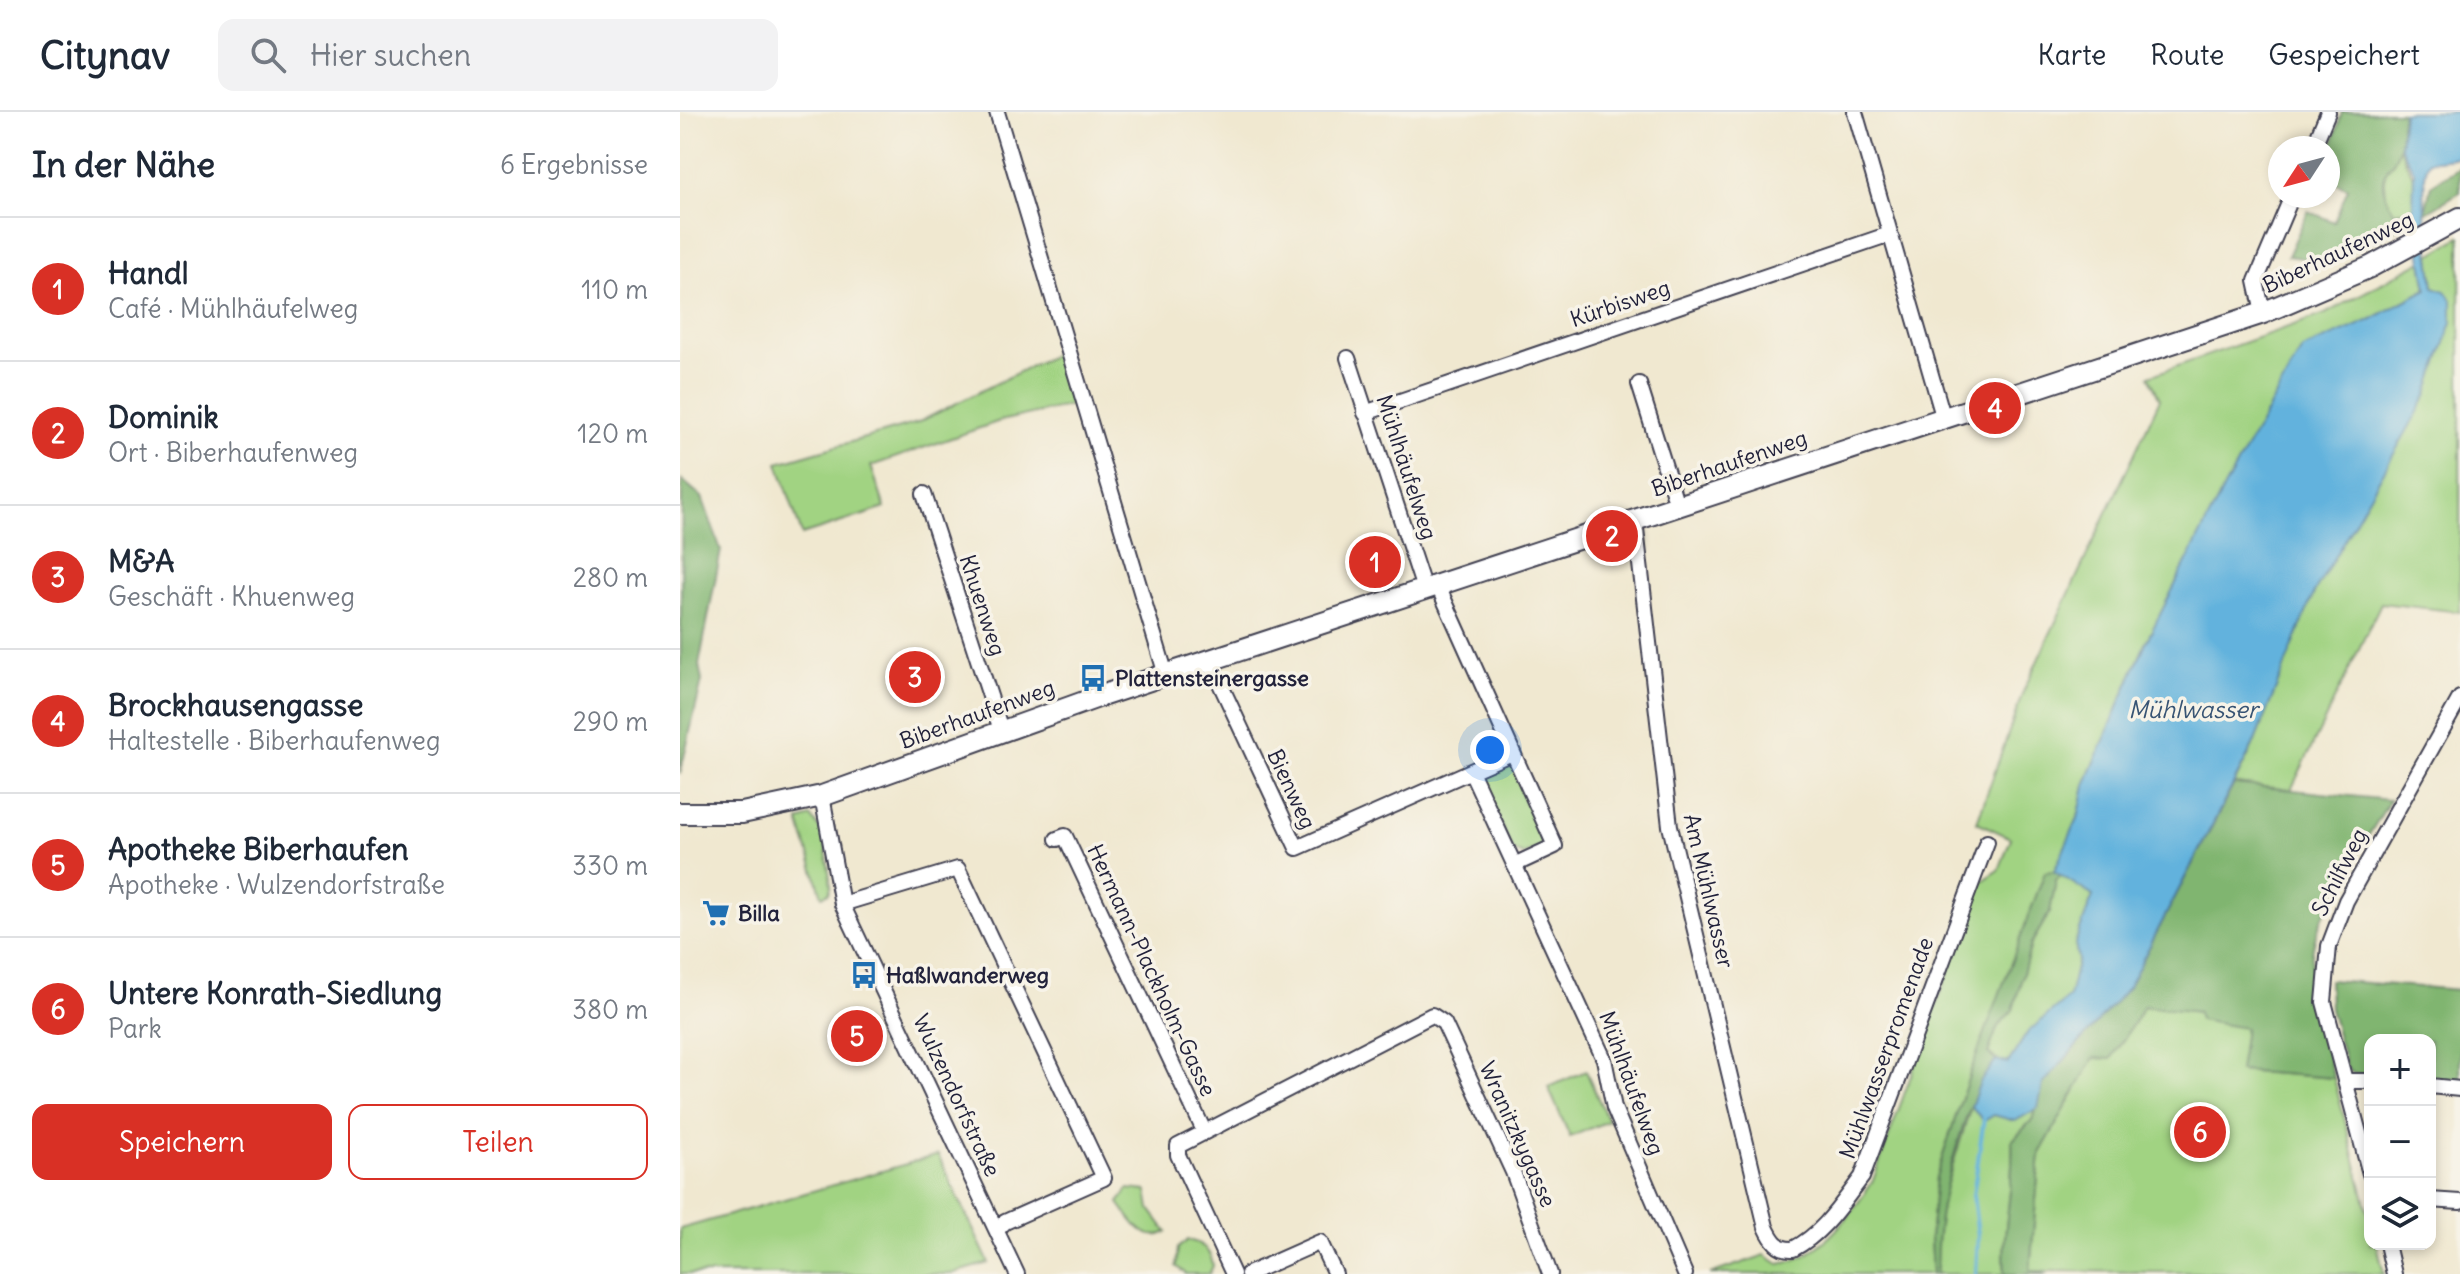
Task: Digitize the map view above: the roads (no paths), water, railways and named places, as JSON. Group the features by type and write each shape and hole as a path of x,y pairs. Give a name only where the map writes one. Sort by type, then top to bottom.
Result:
{"main road":[{"name":"Biberhaufenweg","path":"680,813 742,813 822,796 1001,730 1209,660 2263,313 2400,252 2454,222"}],"street":[{"path":"997,112 1166,675"},
{"path":"1855,112 1943,416"},
{"path":"2318,136 2328,112"},
{"path":"2263,313 2256,281 2287,208"},
{"name":"Kürbisweg","path":"1365,413 1890,234"},
{"name":"Mühlhäufelweg","path":"1348,358 1365,413 1430,587 1555,846 1514,865"},
{"path":"1639,384 1677,505"},
{"name":"Khuenweg","path":"924,494 1001,730"},
{"name":"Am Mühlwasser","path":"1635,520 1670,826 1766,1227 1776,1244 1793,1249"},
{"name":"Bienweg","path":"1209,660 1297,848 1471,771"},
{"name":"Schilfweg","path":"2364,1152 2327,1016 2323,985 2334,928 2357,880 2460,698"},
{"path":"1471,771 1512,753"},
{"name":"Mühlhäufelweg","path":"1471,771 1604,1059 1614,1108 1685,1274"},
{"name":"Wulzendorfstraße","path":"822,796 842,904 1017,1274"},
{"name":"Hermann-Plackholm-Gasse","path":"1057,839 1065,836 1204,1131"},
{"name":"Mühlwasserpromenade","path":"1793,1249 1835,1215 1862,1177 1987,842"},
{"path":"842,904 958,869 1104,1178 1005,1222 997,1230"},
{"name":"Wranitzkygasse","path":"1204,1131 1437,1016 1513,1172 1550,1274"},
{"path":"2345,1081 2364,1081"},
{"path":"2436,1087 2460,1089"},
{"path":"1204,1131 1181,1143 1178,1155 1233,1274"},
{"path":"2436,1200 2460,1202"},
{"path":"1248,1274 1320,1242 1335,1274"},
{"path":"2388,1250 2394,1274"}],"water":[{"name":"Mühlwasser","path":"2403,112 2460,112 2460,157 2429,161 2424,186 2434,287 2445,291 2452,300 2452,322 2427,396 2314,593 2253,746 2129,986 2043,1084 2038,1108 2015,1121 1994,1115 1984,1121 1971,1107 1980,1082 1996,1060 2008,1063 2028,1032 2069,997 2078,959 2075,943 2093,896 2054,871 2078,818 2085,785 2146,642 2225,486 2302,349 2368,321 2427,289 2413,210 2414,171 2400,146"}],"waterway":[{"name":"Mühlwasser","path":"1976,1274 1978,1235 1973,1196 1984,1118"}],"place":[{"name":"Brockhausengasse","path":"1995,408"},
{"name":"Dominik","path":"1612,536"},
{"name":"Handl","path":"1375,562"},
{"name":"M&A","path":"915,677"},
{"name":"Plattensteinergasse","path":"1093,678"},
{"name":"Billa","path":"716,913"},
{"name":"Haßlwanderweg","path":"864,975"},
{"name":"Apotheke Biberhaufen","path":"857,1036"},
{"name":"Untere Konrath-Siedlung","path":"2200,1132"}]}
